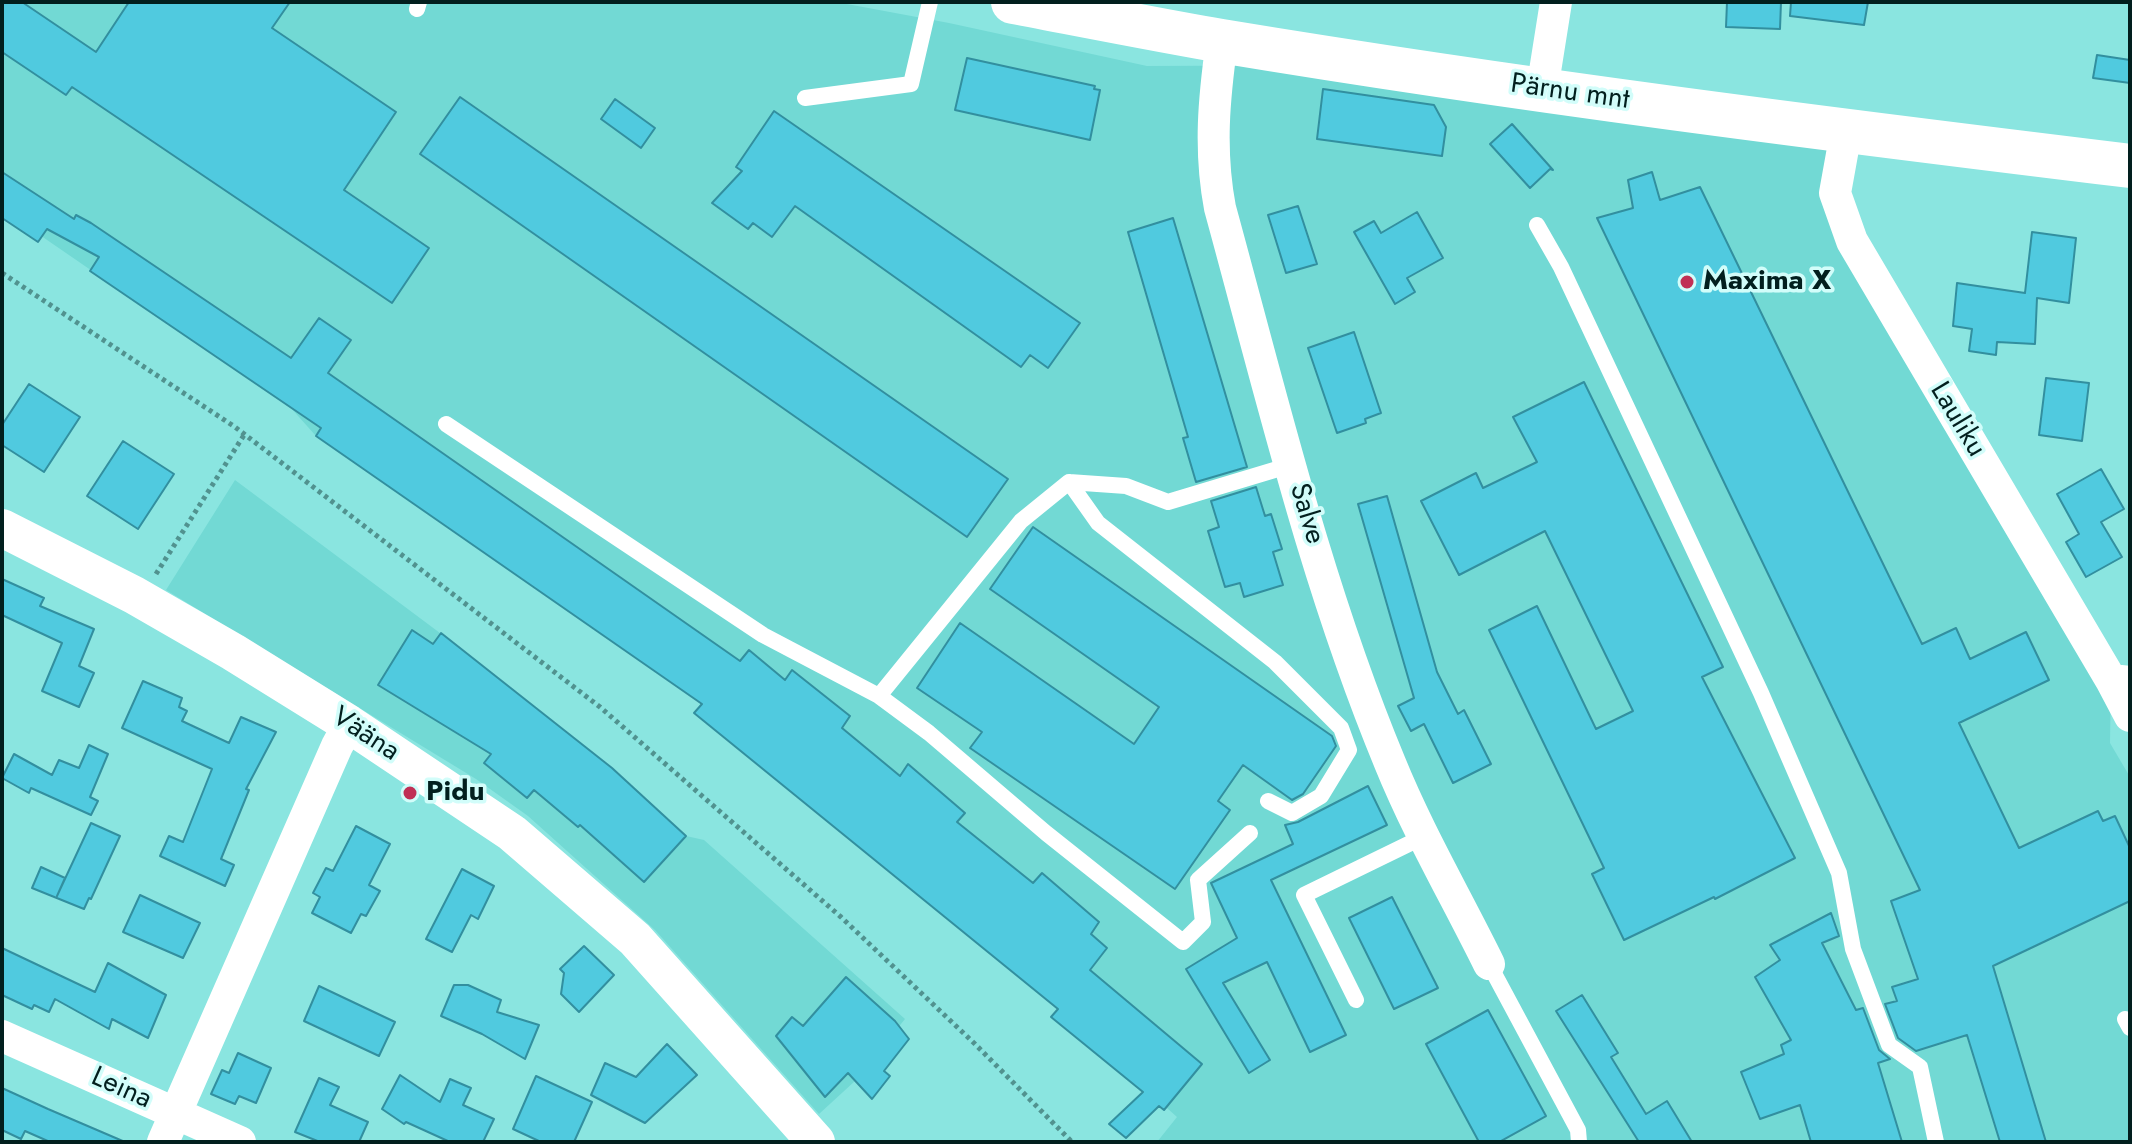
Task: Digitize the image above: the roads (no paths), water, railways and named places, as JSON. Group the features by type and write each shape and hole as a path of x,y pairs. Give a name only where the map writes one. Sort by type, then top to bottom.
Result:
{"main road":[{"name":"Pärnu mnt","path":"1013,2 1222,41 1542,90 1846,132 2130,166"}],"street":[{"path":"1542,90 1556,2"},
{"name":"Salve","path":"1222,41 1214,99 1213,170 1220,208 1291,465 1345,645 1390,765 1489,964"},
{"name":"Lauliku","path":"1846,132 1835,193 1852,241 2121,681 2130,716"},
{"name":"Vääna","path":"2,528 140,598 233,652 349,724 512,833 635,939 816,1142"},
{"path":"170,1128 349,724"},
{"name":"Leina","path":"2,1036 170,1128 240,1142"}],"lane":[{"path":"805,98 911,84 930,2"},
{"path":"1537,225 1561,267 1767,706 1839,873 1853,949 1889,1045 1920,1067 1936,1142"},
{"path":"446,424 763,635 879,696 929,733 1046,833 1183,942 1203,922 1198,880 1250,833"},
{"path":"879,696 1021,521 1069,482 1126,486 1168,502 1291,465"},
{"path":"1069,482 1098,523 1275,662 1341,728 1349,750 1321,796 1292,813 1268,801"},
{"path":"1356,1000 1304,895 1425,836"},
{"path":"1489,964 1578,1130 1579,1142"}],"place":[{"name":"Maxima X","path":"1687,282"},
{"name":"Pidu","path":"410,793"}]}
